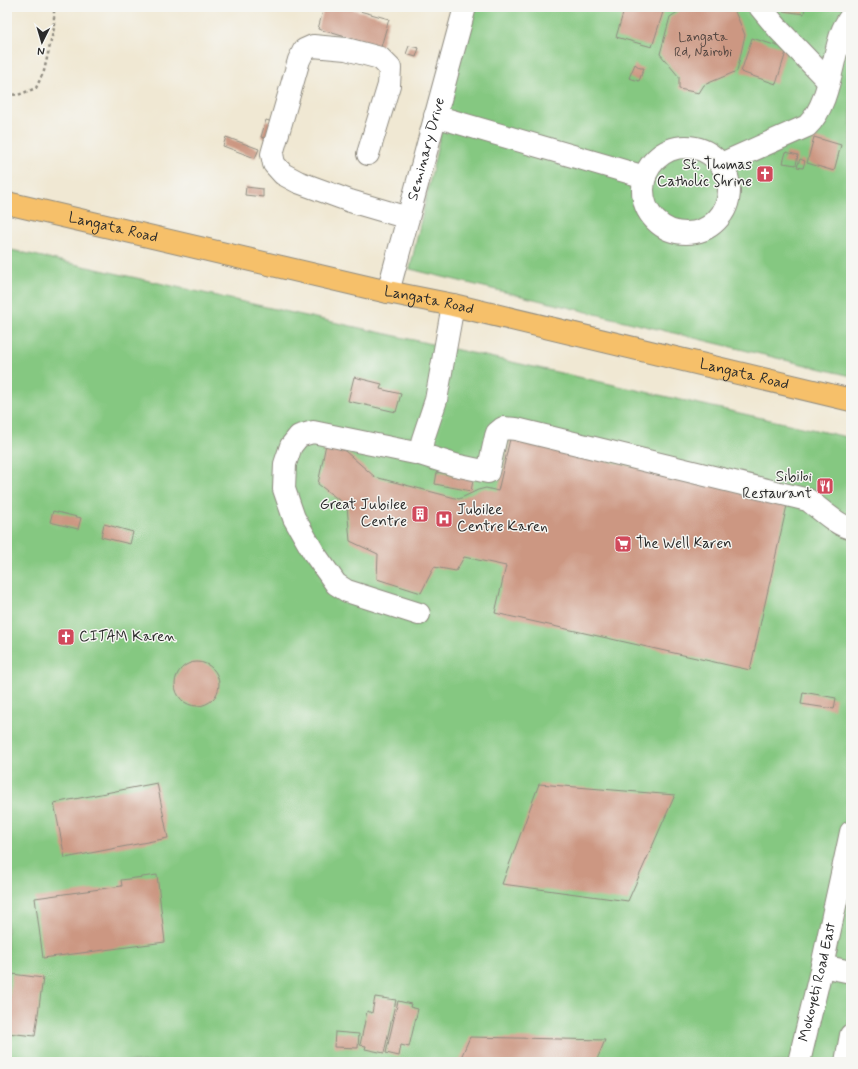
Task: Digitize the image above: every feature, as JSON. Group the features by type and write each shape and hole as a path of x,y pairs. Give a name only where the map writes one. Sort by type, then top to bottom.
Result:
{"main road":[{"name":"Langata Road","path":"7,203 388,292 453,305 851,400"}],"street":[{"name":"Seminary Drive","path":"388,292 465,7"},
{"path":"760,7 780,31 828,81"},
{"path":"721,164 808,126 815,118 824,100 842,31 851,16"},
{"path":"368,154 390,85 390,68 380,58 346,49 312,46 304,50 298,60 272,154 274,164 283,174 298,182 350,201 408,218"},
{"path":"435,116 644,178"},
{"path":"679,147 695,147 710,153 721,164 728,179 730,194 725,210 715,222 701,231 686,233 670,230 656,221 647,208 643,193 644,178 652,163 664,153 679,147"},
{"path":"420,454 423,439 436,400 453,305"},
{"path":"419,614 347,591 336,584 314,553 294,518 284,489 285,464 291,446 299,436 313,432 420,454 455,465 488,472 498,433 504,428 516,429 808,500 823,510 834,521 851,528"},
{"name":"Mokoyeti Road East","path":"799,1062 822,966 851,832"},
{"path":"822,966 851,972"},
{"path":"846,1062 851,1035"}],"path":[{"path":"7,94 18,95 36,88 44,70 54,28 54,7"}],"green space":[{"path":"469,7 851,7 851,376 410,269"},
{"path":"7,249 851,438 851,1062 7,1062"}],"building":[{"path":"324,7 345,7 389,19 381,47 318,29"},
{"path":"625,7 656,7 664,9 652,47 616,37"},
{"path":"685,7 733,7 745,35 737,71 704,85 699,93 679,89 679,77 660,54 670,17"},
{"path":"784,7 805,7 804,14 783,11"},
{"path":"752,38 787,49 776,84 741,72"},
{"path":"409,46 419,48 416,57 406,54"},
{"path":"635,64 640,68 644,68 639,81 629,78"},
{"path":"266,120 276,123 271,140 261,137"},
{"path":"226,137 259,149 255,158 223,146"},
{"path":"814,137 841,145 834,171 807,163"},
{"path":"786,152 798,155 796,165 783,163"},
{"path":"800,159 805,161 803,168 797,167"},
{"path":"246,187 263,189 263,197 245,195"},
{"path":"354,377 382,384 380,389 401,394 396,412 348,401"},
{"name":"The Well Karen","path":"510,439 788,501 750,670 495,613 506,566 464,557 456,571 434,567 421,593 377,579 378,554 350,541 347,506 318,484 326,444 345,451 375,477 459,499 486,488 498,491"},
{"path":"475,471 471,491 435,484 437,472 453,475"},
{"path":"53,511 81,518 78,529 50,522"},
{"path":"104,524 133,532 130,544 101,537"},
{"path":"193,662 201,662 213,668 219,680 219,688 213,700 201,706 193,706 181,700 175,688 175,680 181,668"},
{"path":"803,692 836,698 834,709 801,704"},
{"path":"157,783 168,838 65,858 54,803"},
{"path":"539,784 675,795 628,901 502,884"},
{"path":"157,875 165,942 43,958 35,898 122,886 121,880"},
{"path":"12,974 43,978 35,1036 7,1033 7,1002 9,1002"},
{"path":"375,997 396,1000 384,1053 365,1049 366,1046 360,1045 367,1011 372,1013"},
{"path":"398,1001 411,1004 410,1007 418,1009 409,1047 401,1045 399,1056 386,1053"},
{"path":"335,1032 359,1034 358,1048 334,1047"},
{"path":"470,1037 605,1040 596,1062 459,1062"}],"place":[{"name":"St. Thomas Catholic Shrine","path":"765,174"},
{"name":"Sibiloi Restaurant","path":"825,486"},
{"name":"Great Jubilee Centre","path":"420,514"},
{"name":"Jubilee Centre Karen","path":"444,519"},
{"name":"The Well Karen","path":"623,544"},
{"name":"CITAM Karen","path":"66,637"}]}
